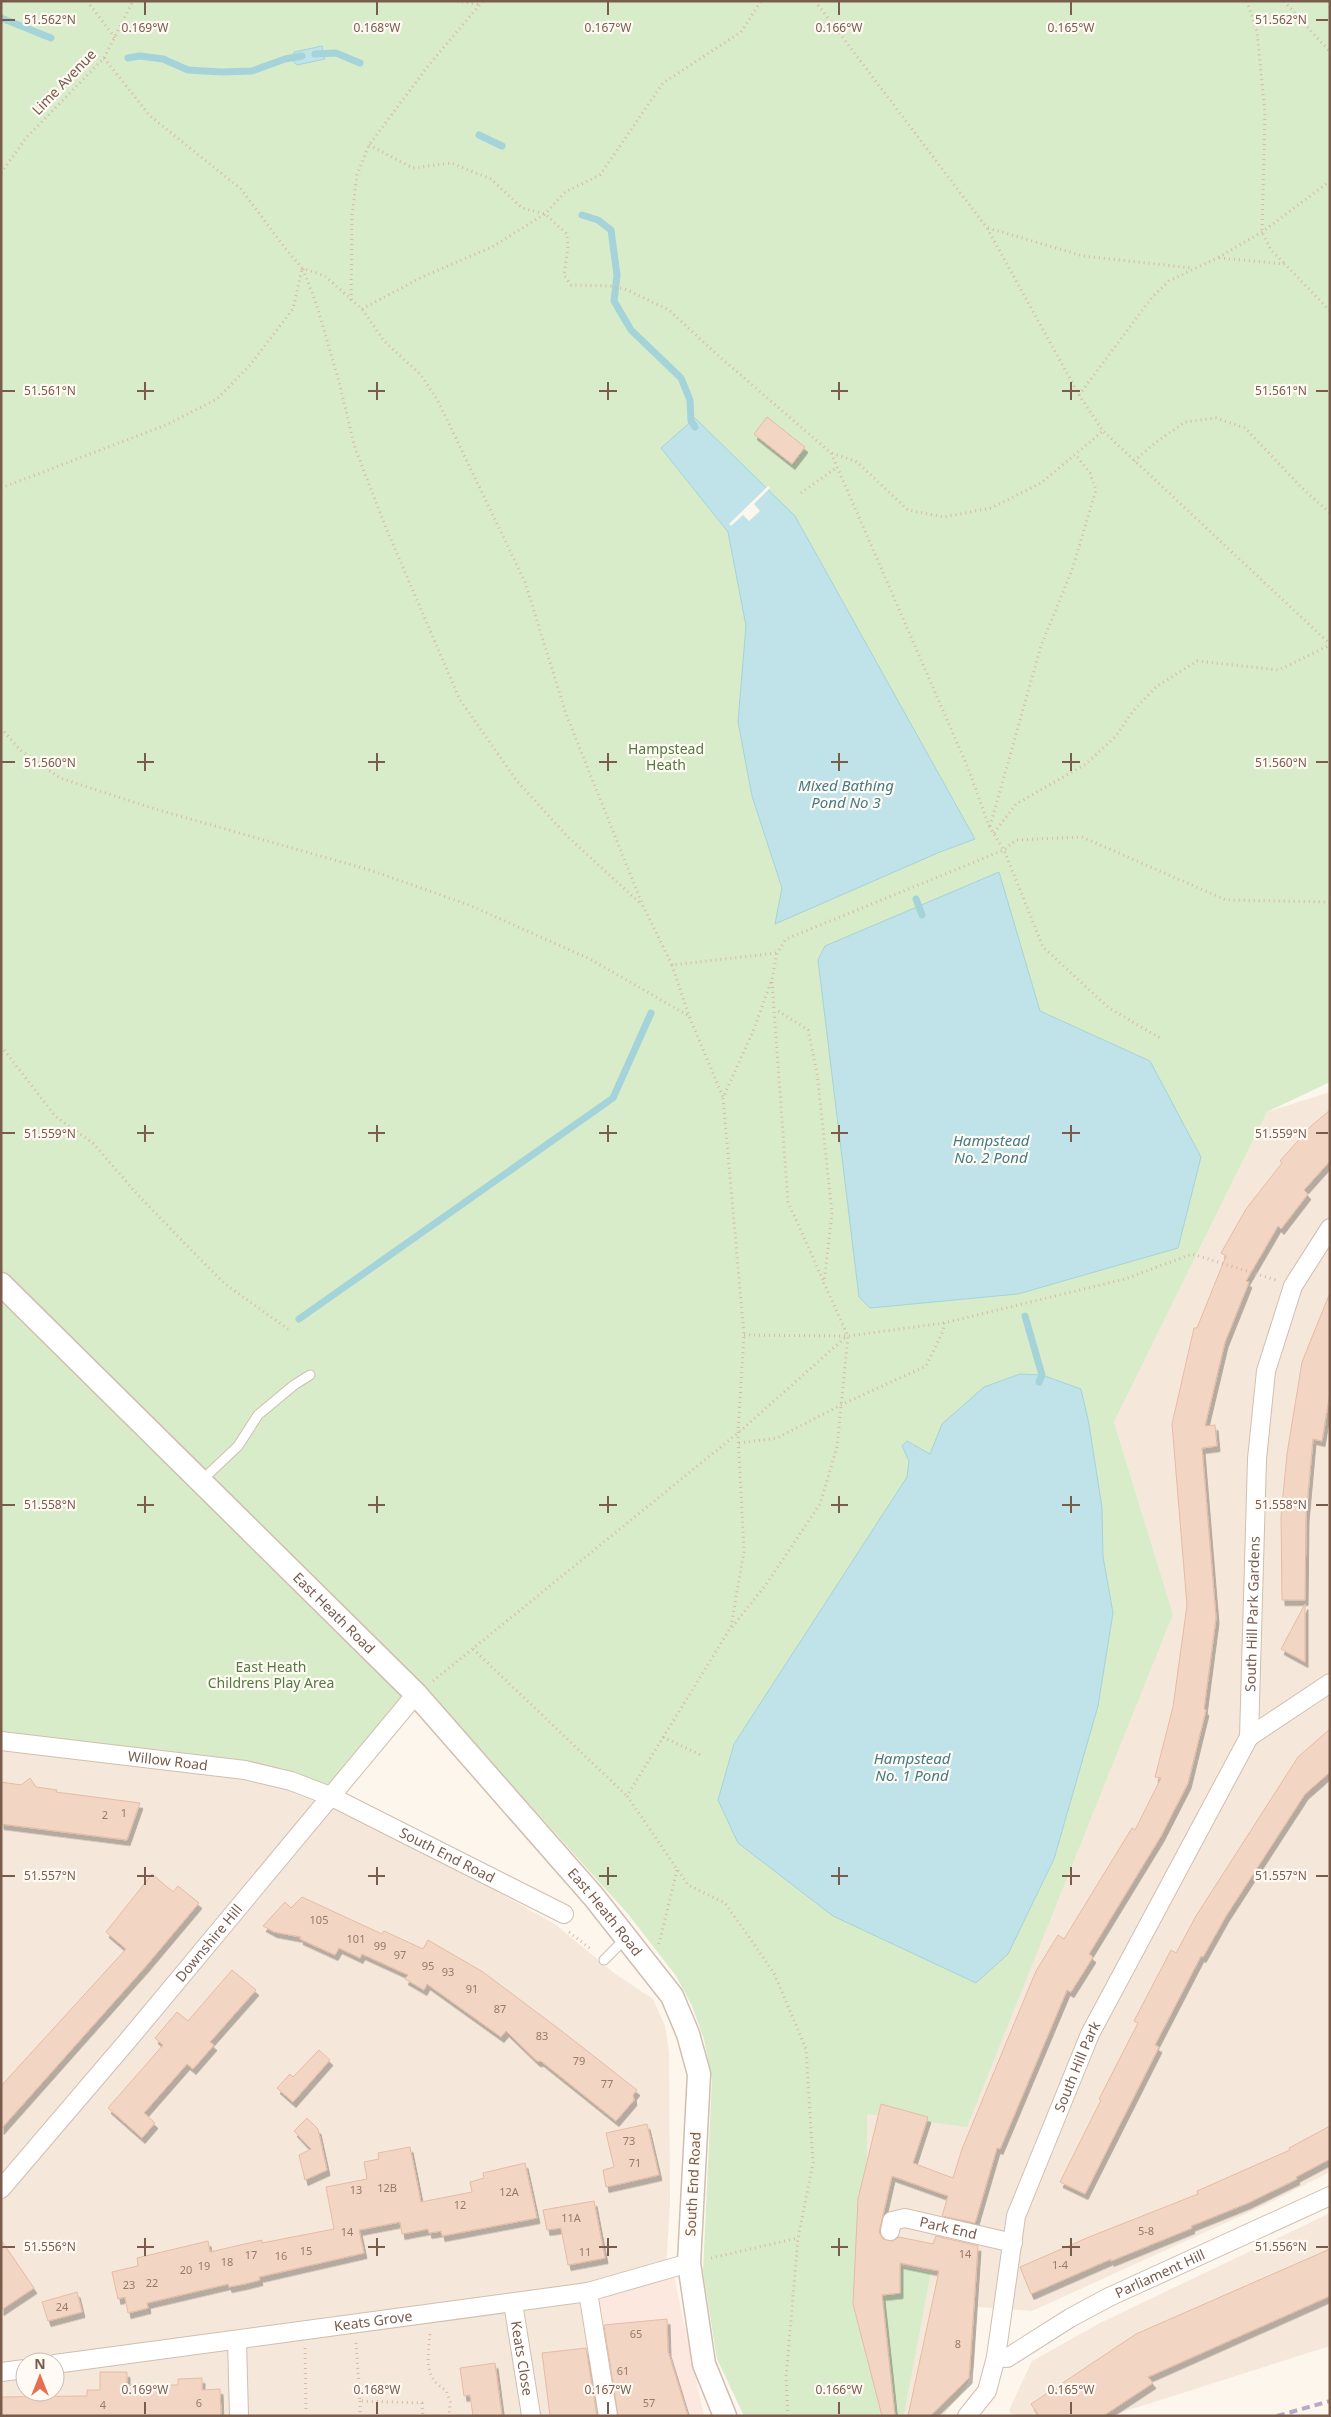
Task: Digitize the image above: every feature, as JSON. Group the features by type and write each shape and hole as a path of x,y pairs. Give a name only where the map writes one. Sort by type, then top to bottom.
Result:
{"street":[{"name":"South Hill Park Gardens","path":"1249,1736 1257,1459 1266,1370 1293,1286 1330,1228"},
{"name":"East Heath Road","path":"1,1284 416,1694 594,1897 624,1939 648,1966"},
{"path":"1249,1736 1330,1683"},
{"name":"Downshire Hill","path":"1,2189 129,2039 416,1694"},
{"name":"South Hill Park","path":"967,2416 987,2391 996,2357 1016,2216 1090,2034 1249,1736"},
{"name":"Willow Road","path":"1,1741 245,1770 291,1781 330,1796"},
{"name":"South End Road","path":"330,1796 564,1914"},
{"name":"South End Road","path":"648,1966 672,1996 688,2034 699,2074 689,2262 704,2364 725,2416"},
{"name":"Parliament Hill","path":"996,2357 1007,2358 1070,2318 1109,2297 1330,2196"},
{"name":"Park End","path":"890,2231 892,2221 904,2218 1013,2243"},
{"name":"Keats Grove","path":"65,2363 588,2292 689,2262"},
{"path":"588,2292 608,2416"},
{"name":"Keats Close","path":"514,2303 531,2415"},
{"path":"238,2340 239,2416"},
{"path":"1,2372 15,2370"}],"lane":[{"path":"200,1481 238,1446 258,1415 294,1385 310,1375"},
{"path":"604,1960 624,1939"}],"path":[{"path":"87,1 115,38"},
{"name":"Lime Avenue","path":"1,173 26,138 104,58 133,1"},
{"path":"458,1 482,3"},
{"path":"362,309 422,277 492,247 545,214 565,192 600,175 663,83 741,32 761,1"},
{"path":"815,1 987,228 1079,395 1103,431 1330,644 1279,670 1197,661 1157,686 1133,711 1116,736 1086,764 1016,804 1000,823 994,834"},
{"path":"1247,1 1257,32 1265,113 1262,232 1271,250 1330,311"},
{"path":"1284,1 1330,52"},
{"path":"351,300 352,215 357,175 369,145 428,66 482,3"},
{"path":"104,58 150,116 241,189 302,268 317,306 338,378 355,448 386,528 460,700 517,782 568,837 643,906"},
{"path":"369,145 413,168 451,163 491,179 522,208 545,214 567,234 568,248 564,275 571,285 610,286 624,289 669,310 713,351 831,453 857,462 908,510 944,517 991,508 1041,483 1103,431"},
{"path":"1079,395 1152,296 1168,281 1217,258 1262,232 1330,181"},
{"path":"987,228 1083,256 1194,268"},
{"path":"1217,258 1285,264"},
{"path":"302,268 325,276 362,309 384,341 421,375 438,401 525,582 566,714 643,906 672,965 689,1016 723,1098 744,1335 738,1433 744,1551 732,1627"},
{"path":"1,488 166,426 217,399 250,365 293,309 302,268"},
{"path":"1134,461 1155,443 1185,422 1216,418 1245,428 1302,488 1330,512"},
{"path":"831,453 968,768 989,826 1004,850 1043,947 1109,1008 1160,1038"},
{"path":"989,826 1041,646 1072,570 1096,490 1090,473 1076,455"},
{"path":"801,493 836,468"},
{"path":"1,728 20,750 60,778 155,809 373,870 469,905 590,958 689,1016"},
{"path":"723,1098 754,1029 772,979 776,953 786,939 1004,850 1016,840 1082,837 1226,900 1330,902"},
{"path":"672,965 776,953"},
{"path":"627,1796 732,1627 765,1586 820,1504 837,1447 848,1336 788,1202 772,979"},
{"path":"775,1009 808,1030 817,1073 832,1213 824,1283"},
{"path":"1,1046 55,1116 93,1143 136,1193 225,1284 288,1329"},
{"path":"744,1335 848,1336 944,1323 1124,1279 1192,1254 1293,1286"},
{"path":"739,1443 777,1438 841,1405 926,1366 943,1331 944,1323"},
{"path":"416,1694 738,1433 848,1336"},
{"path":"473,1649 627,1796 688,1885 725,1903 774,1973 806,2049 813,2163 798,2238 786,2378 788,2416"},
{"path":"663,1737 704,1756"},
{"path":"648,1966 678,1870"},
{"path":"564,1914 568,1931 604,1960"},
{"path":"689,2262 798,2238"},
{"path":"433,2313 428,2355 430,2375 435,2384 446,2390 450,2402 449,2416"},
{"path":"351,2324 358,2355 360,2416"},
{"path":"305,2330 306,2413"},
{"path":"360,2401 422,2403 424,2416"}],"shaded area":[{"path":"1330,1092 1330,2172 1267,2204 1032,2311 978,2307 974,2367 966,2387 943,2416 904,2416 931,2273 867,2258 867,2114 1173,1614 1114,1422 1267,1112"},
{"path":"1,1741 159,1760 330,1796 556,1925 614,1973 653,1999 665,2026 669,2052 670,2204 666,2268 620,2416 1,2416"},
{"path":"1330,2213 1330,2346 1110,2416 1013,2416 1009,2410 1032,2361 1100,2323"},
{"path":"673,2272 704,2416 620,2416 591,2284"}],"green space":[{"name":"Hampstead Heath","path":"1,1 1330,1 1330,1082 1267,1112 1114,1422 1173,1614 967,2127 867,2114 867,2258 931,2273 904,2416 744,2416 717,2359 703,2271 712,2080 704,2039 692,2006 676,1976 628,1914 429,1693 330,1796 291,1781 1,1741"}],"water":[{"path":"322,46 325,59 297,65 293,61 294,52"},
{"name":"Mixed Bathing Pond No 3","path":"695,418 795,516 975,839 940,852 775,924 782,888 752,796 738,722 746,626 728,532 661,448"},
{"name":"Hampstead No. 2 Pond","path":"999,872 1040,1011 1150,1061 1201,1157 1178,1248 1018,1294 870,1308 859,1297 818,960 825,946"},
{"name":"Hampstead No. 1 Pond","path":"1020,1374 1042,1375 1081,1389 1089,1424 1102,1508 1103,1557 1113,1613 1098,1706 1054,1859 1008,1954 976,1983 833,1916 738,1843 718,1800 734,1744 907,1477 909,1461 902,1446 907,1441 930,1454 942,1424 984,1387"}],"pier":[{"path":"768,486 770,488 754,504 760,511 749,521 743,515 731,526 729,524"}],"building":[{"path":"767,417 805,447 792,464 754,434"},
{"path":"1330,1110 1330,1161 1304,1190 1308,1194 1281,1229 1278,1226 1246,1281 1249,1282 1225,1342 1205,1426 1215,1425 1217,1446 1202,1448 1216,1618 1204,1709 1206,1710 1188,1783 1161,1836 1089,1954 1093,1957 1071,1992 1067,1990 1000,2149 997,2148 975,2223 942,2216 948,2196 892,2176 879,2232 883,2239 893,2241 899,2237 933,2244 936,2236 978,2246 969,2378 930,2416 908,2416 939,2271 900,2263 900,2293 882,2295 895,2416 882,2416 853,2304 858,2199 881,2104 928,2117 913,2163 953,2178 962,2149 1036,1971 1058,1935 1064,1939 1132,1828 1135,1830 1161,1778 1155,1777 1173,1707 1187,1605 1172,1424 1194,1328 1197,1328 1226,1256 1221,1253 1246,1209 1282,1163 1280,1161 1310,1127"},
{"path":"1329,1295 1330,1392 1322,1441 1313,1439 1306,1516 1305,1600 1282,1600 1281,1516 1287,1454 1302,1362"},
{"path":"1305,1604 1305,1662 1281,1649"},
{"path":"1330,1729 1330,1772 1305,1794 1226,1916 1203,1957 1201,1956 1155,2045 1159,2047 1085,2194 1060,2182 1101,2100 1099,2099 1138,2023 1134,2021 1171,1950 1176,1953 1196,1916 1298,1757"},
{"path":"30,1778 36,1787 57,1790 56,1792 140,1803 127,1840 1,1824 1,1782 21,1785"},
{"path":"152,1874 173,1892 178,1886 199,1903 146,1966 1,2129 1,2086 126,1949 106,1932"},
{"path":"302,1897 382,1934 384,1931 423,1949 428,1940 483,1972 637,2090 633,2095 634,2100 616,2121 541,2061 537,2061 506,2031 501,2037 427,1984 424,1990 405,1979 408,1975 362,1954 360,1958 339,1948 335,1955 300,1939 301,1937 274,1932 263,1926 285,1902 291,1908"},
{"path":"232,1970 256,1990 210,2042 214,2045 193,2069 187,2064 144,2113 155,2123 142,2138 108,2108 163,2045 155,2038 177,2012 188,2021"},
{"path":"319,2050 330,2060 293,2102 277,2088 290,2074 293,2077"},
{"path":"307,2118 318,2129 327,2170 305,2180 299,2155 311,2149 294,2131"},
{"path":"647,2124 659,2175 606,2187 603,2170 614,2167 606,2133"},
{"path":"1330,2126 1330,2159 1296,2177 1297,2179 1248,2203 1191,2226 1192,2228 1111,2261 1111,2259 1031,2294 1020,2267 1089,2237 1198,2194 1197,2191 1290,2150 1289,2148"},
{"path":"410,2147 421,2202 472,2192 470,2182 484,2178 483,2173 525,2163 537,2218 442,2236 441,2231 429,2233 428,2229 402,2234 400,2222 359,2230 364,2253 259,2277 260,2280 244,2284 229,2287 228,2284 147,2303 148,2308 128,2313 125,2297 118,2299 112,2272 138,2266 137,2258 208,2241 210,2252 262,2240 262,2243 334,2229 326,2187 367,2179 364,2162 379,2159 378,2153"},
{"path":"594,2201 605,2258 568,2265 561,2228 547,2230 543,2210"},
{"path":"1,2240 34,2288 1,2310"},
{"path":"1330,2249 1330,2296 1148,2377 1153,2383 1103,2416 1039,2416 1031,2404 1136,2334"},
{"path":"77,2292 82,2312 48,2321 42,2302"},
{"path":"667,2319 668,2351 688,2416 618,2416 604,2325"},
{"path":"586,2348 597,2416 550,2416 542,2353"},
{"path":"495,2363 502,2416 473,2416 470,2395 464,2396 460,2368"},
{"path":"100,2372 127,2372 127,2385 178,2385 178,2379 202,2378 202,2390 220,2389 221,2416 1,2416 1,2397 15,2397 15,2402 65,2402 65,2396 87,2396 87,2390 100,2390"}],"waterway":[{"path":"1,18 51,38"},
{"path":"315,54 336,53 360,63"},
{"path":"128,58 140,56 163,59 188,70 222,72 252,71 285,59 302,56"},
{"path":"479,135 502,146"},
{"path":"582,215 598,220 611,230 617,275 614,301 631,330 681,378 690,400 691,421 695,427"},
{"path":"916,899 922,915"},
{"path":"299,1319 613,1098 651,1013"},
{"path":"1025,1316 1042,1375 1039,1382"}],"railway":[{"path":"1277,2416 1330,2401"}],"park label":[{"name":"East Heath Childrens Play Area","path":"271,1675"}]}
